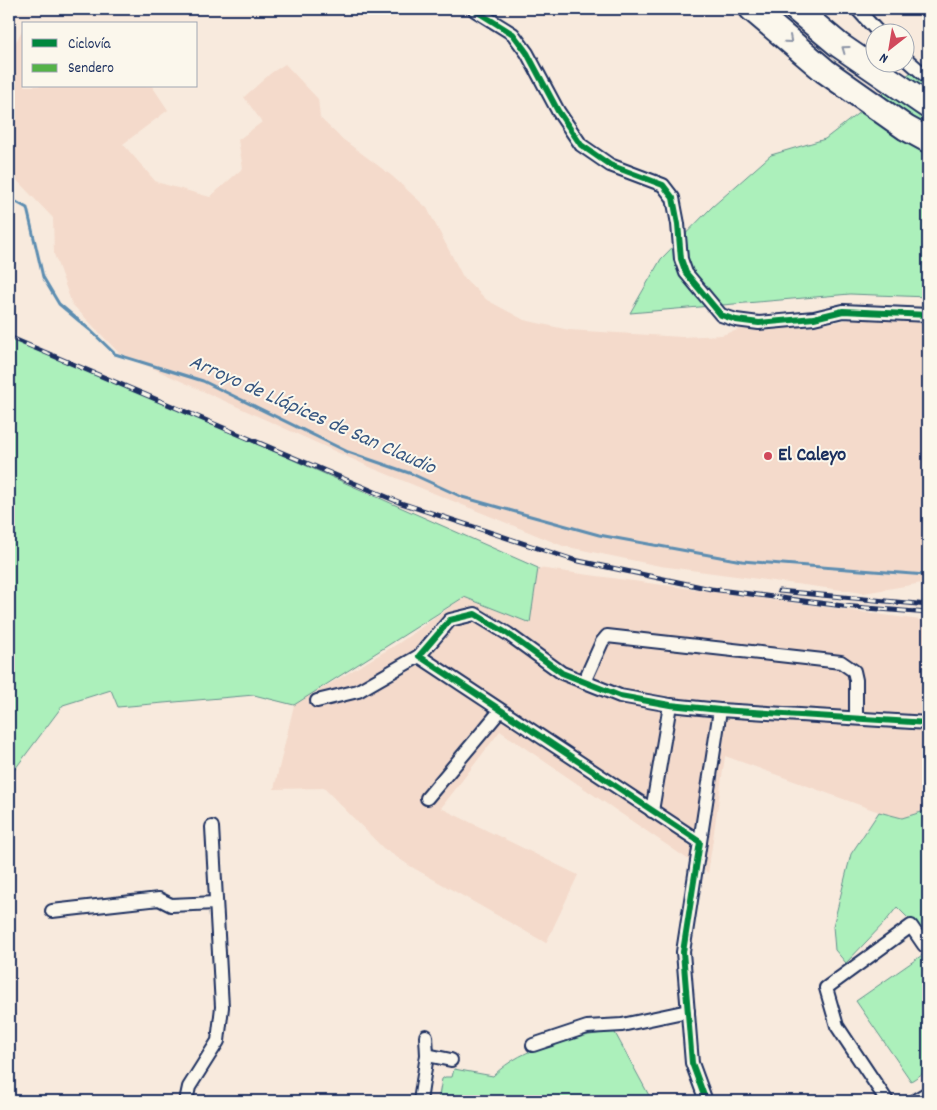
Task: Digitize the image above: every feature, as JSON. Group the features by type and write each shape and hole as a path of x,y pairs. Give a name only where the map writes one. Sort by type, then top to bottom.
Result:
{"highway":[{"path":"752,9 825,71 906,128 928,140"},
{"path":"796,9 839,45 928,106"}],"street":[{"path":"474,9 513,34 518,40 528,53 558,111 582,145 610,165 662,186 673,198 678,224 681,259 686,273 721,315 759,324 814,318 843,311 928,315"},
{"path":"857,9 869,22"},
{"path":"914,66 928,78"},
{"path":"317,701 358,691 419,656 450,620 475,614 508,634 562,673 620,696 720,710 928,723"},
{"path":"584,682 602,642 608,636 841,662 854,671 856,680 856,718"},
{"path":"419,656 700,842"},
{"path":"652,811 670,704"},
{"path":"706,1101 692,1063 683,952 720,710"},
{"path":"427,798 500,711"},
{"path":"186,1101 189,1087 218,1042 222,1007 212,827"},
{"path":"52,911 159,899 171,905 216,904"},
{"path":"887,1101 837,1026 826,988 911,926 924,945"},
{"path":"533,1045 587,1027 622,1025 688,1010"},
{"path":"420,1101 427,1056 426,1036"},
{"path":"427,1056 451,1060"},
{"path":"918,1101 928,1095"}],"shaded area":[{"path":"22,31 22,88 153,88 168,110 123,144 156,182 210,197 243,168 238,140 262,122 244,97 271,73 285,64 318,99 320,118 341,138 392,176 427,208 463,277 487,300 524,320 569,330 682,337 722,335 741,329 825,324 851,319 928,323 928,582 864,593 660,566 563,546 372,468 119,353 72,304 54,254 53,218 9,172 9,53"},
{"path":"538,568 928,621 928,810 902,818 879,812 725,756 708,873 500,731 441,808 578,875 546,943 410,866 383,848 324,788 274,789 294,705 399,643 464,597 530,623"}],"green space":[{"path":"928,59 928,297 850,294 630,313 661,259 712,207 771,155 825,139 911,72 914,72 914,70"},
{"path":"9,337 112,380 538,568 530,623 464,597 294,705 254,695 118,707 111,690 63,705 9,777"},
{"path":"928,810 928,938 897,907 846,963 835,950 833,926 851,854 879,812 902,818"},
{"path":"928,951 928,1070 911,1081 856,1001"},
{"path":"614,1031 652,1101 438,1101 442,1079 452,1077 454,1069 493,1076 520,1056 550,1044"}],"waterway":[{"name":"Arroyo de Llápices de San Claudio","path":"9,198 27,208 43,277 59,304 115,354 203,381 348,452 412,474 462,497 599,535 742,561 926,575 928,573"}],"railway":[{"path":"9,337 401,503 574,560 711,589 843,606 928,613"},
{"path":"779,591 928,605"}],"marked path":[{"path":"9,21 15,9"}],"cycle path":[{"path":"474,9 513,34 527,53 558,111 581,145 610,165 663,185 673,198 678,224 681,259 686,273 721,315 736,320 759,323 814,318 843,311 928,315"},
{"path":"706,1101 692,1063 683,952 700,842 419,656 450,620 475,614 508,634 562,673 620,696 670,705 720,710 928,723"}],"place":[{"name":"El Caleyo","path":"768,456"}]}
